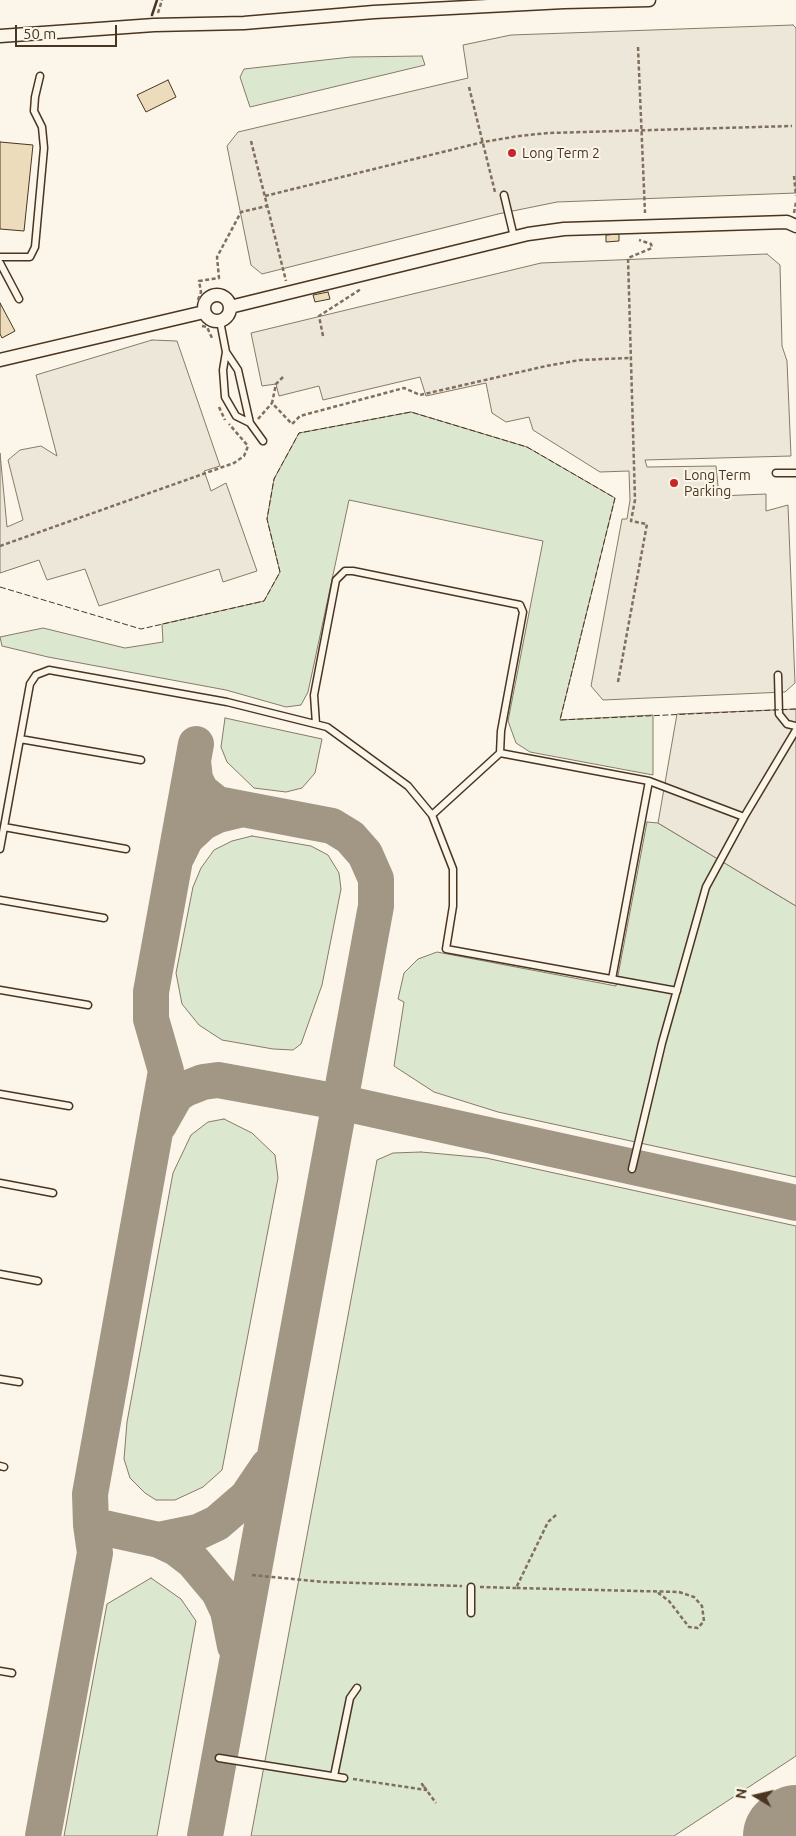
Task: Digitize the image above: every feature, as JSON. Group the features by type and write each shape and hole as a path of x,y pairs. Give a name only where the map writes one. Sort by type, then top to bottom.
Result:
{"street":[{"path":"0,36 154,25 244,23 374,12 649,0"},
{"path":"230,307 514,238 564,229 787,222 796,226"},
{"path":"214,295 223,297 230,307 226,317 220,321 211,320 204,312 205,302 214,295"},
{"path":"0,360 204,312"}],"lane":[{"path":"0,257 30,257 35,247 44,148 42,128 34,112 40,76"},
{"path":"504,195 514,238"},
{"path":"0,263 18,299"},
{"path":"220,321 226,352 223,370 225,397 236,416 250,423"},
{"path":"226,352 238,370 250,423 263,441"},
{"path":"776,473 796,473"},
{"path":"316,724 314,695 336,580 345,571 353,571 520,605 522,612 501,731 500,753 432,815"},
{"path":"0,849 30,684 36,675 49,670 228,702 327,727 408,786 432,815 453,869 453,906 446,949 677,991"},
{"path":"632,1169 677,991 706,887 796,728 787,724 779,714 778,675"},
{"path":"20,739 141,760"},
{"path":"500,753 649,781 744,817"},
{"path":"612,979 649,781"},
{"path":"4,827 126,849"},
{"path":"0,900 104,918"},
{"path":"0,990 88,1005"},
{"path":"0,1094 69,1106"},
{"path":"0,1183 53,1193"},
{"path":"0,1274 38,1281"},
{"path":"0,1379 20,1382"},
{"path":"470,1613 472,1587"},
{"path":"0,1671 12,1673"},
{"path":"334,1776 350,1698 358,1688"},
{"path":"219,1758 344,1778"}],"path":[{"path":"638,47 645,227"},
{"path":"469,87 496,197"},
{"path":"265,196 483,142 548,133 792,126"},
{"path":"251,141 288,292"},
{"path":"794,176 796,196"},
{"path":"198,301 201,292 199,281 219,278 217,257 240,212 267,206"},
{"path":"618,682 647,524 631,520 635,500 628,258 652,248 652,244 635,239"},
{"path":"323,336 319,316 374,282 371,272"},
{"path":"198,325 207,327 214,345"},
{"path":"283,377 276,384 272,403 292,424 300,416 404,388 420,395 580,360 631,358"},
{"path":"0,546 234,463 244,456 248,446 220,413 218,404"},
{"path":"516,1588 548,1522 556,1515"},
{"path":"252,1575 324,1582 679,1592 694,1597 702,1606 704,1621 698,1628 689,1627 669,1600 657,1592"},
{"path":"344,1778 426,1790 422,1784 436,1803"}],"green space":[{"path":"422,56 425,65 250,107 240,77 244,69 351,57"},
{"path":"411,412 527,447 615,498 560,720 653,715 653,775 530,752 516,743 508,721 543,541 349,500 308,692 301,705 286,707 226,690 48,657 2,646 0,637 43,628 125,648 163,642 162,624 264,601 280,572 267,519 274,479 299,433"},
{"path":"225,718 322,739 315,773 302,788 286,792 254,788 227,762 221,747"},
{"path":"647,822 658,823 796,906 796,1177 498,1112 434,1092 394,1066 404,1002 398,999 404,973 418,959 437,952 616,986"},
{"path":"252,836 311,846 328,855 339,873 341,889 322,985 301,1044 293,1050 273,1049 222,1040 199,1025 182,1004 176,973 193,887 201,868 214,850 232,841"},
{"path":"224,1119 252,1133 275,1155 278,1178 222,1470 203,1487 175,1500 156,1500 145,1493 130,1478 124,1459 127,1422 173,1173 191,1135 208,1122"},
{"path":"421,1152 486,1158 796,1226 796,1756 674,1836 251,1836 377,1160 393,1153"},
{"path":"151,1578 181,1599 196,1621 157,1836 64,1836 107,1604"}],"shaded area":[{"name":"Long Term 2","path":"793,25 796,28 796,193 557,202 498,214 262,274 251,265 227,146 238,132 468,78 463,45 511,35"},
{"name":"Long Term Parking","path":"767,254 780,265 782,346 787,361 791,456 645,460 647,467 716,466 719,496 766,494 766,511 788,505 795,683 785,692 603,700 591,686 622,519 627,519 630,500 629,471 600,472 533,430 529,417 506,422 492,413 486,383 426,396 420,377 323,400 319,386 279,396 276,384 262,386 251,333 541,263"},
{"path":"152,340 177,341 220,466 204,471 211,491 226,483 257,571 223,582 219,569 99,606 85,569 47,580 39,560 0,573 0,453 7,527 23,520 8,460 20,450 41,446 57,456 36,375"},
{"path":"796,709 796,906 658,823 677,714"}],"building":[{"path":"168,80 176,97 146,112 137,95"},
{"path":"0,142 33,145 24,231 0,229"},
{"path":"619,234 619,241 606,242 606,235"},
{"path":"328,292 330,299 315,302 313,295"},
{"path":"0,303 15,331 2,338 0,334"}],"taxiway":[{"path":"43,1836 95,1553 91,1525 90,1494 166,1071 151,1019 151,992 196,744"},
{"path":"177,856 186,838 202,823 218,815 243,809 217,804 201,791 195,779 193,761"},
{"path":"205,1836 376,906 376,879 365,854 350,837 332,826 243,809"},
{"path":"159,1125 176,1095 185,1089 203,1082 218,1080 339,1102 796,1203"},
{"path":"235,1646 228,1611 219,1592 193,1561 176,1548 159,1540 198,1532 217,1523 247,1497 268,1466"},
{"path":"91,1525 159,1540"}],"runway":[{"path":"789,1836 796,1831"}],"fence":[{"path":"0,587 141,629 264,601 280,572 267,519 274,479 299,433 411,412 527,447 615,498 560,720 796,709"}],"wall":[{"path":"152,15 157,0"}],"place":[{"name":"Long Term 2","path":"512,153"},
{"name":"Long Term Parking","path":"674,483"}]}
